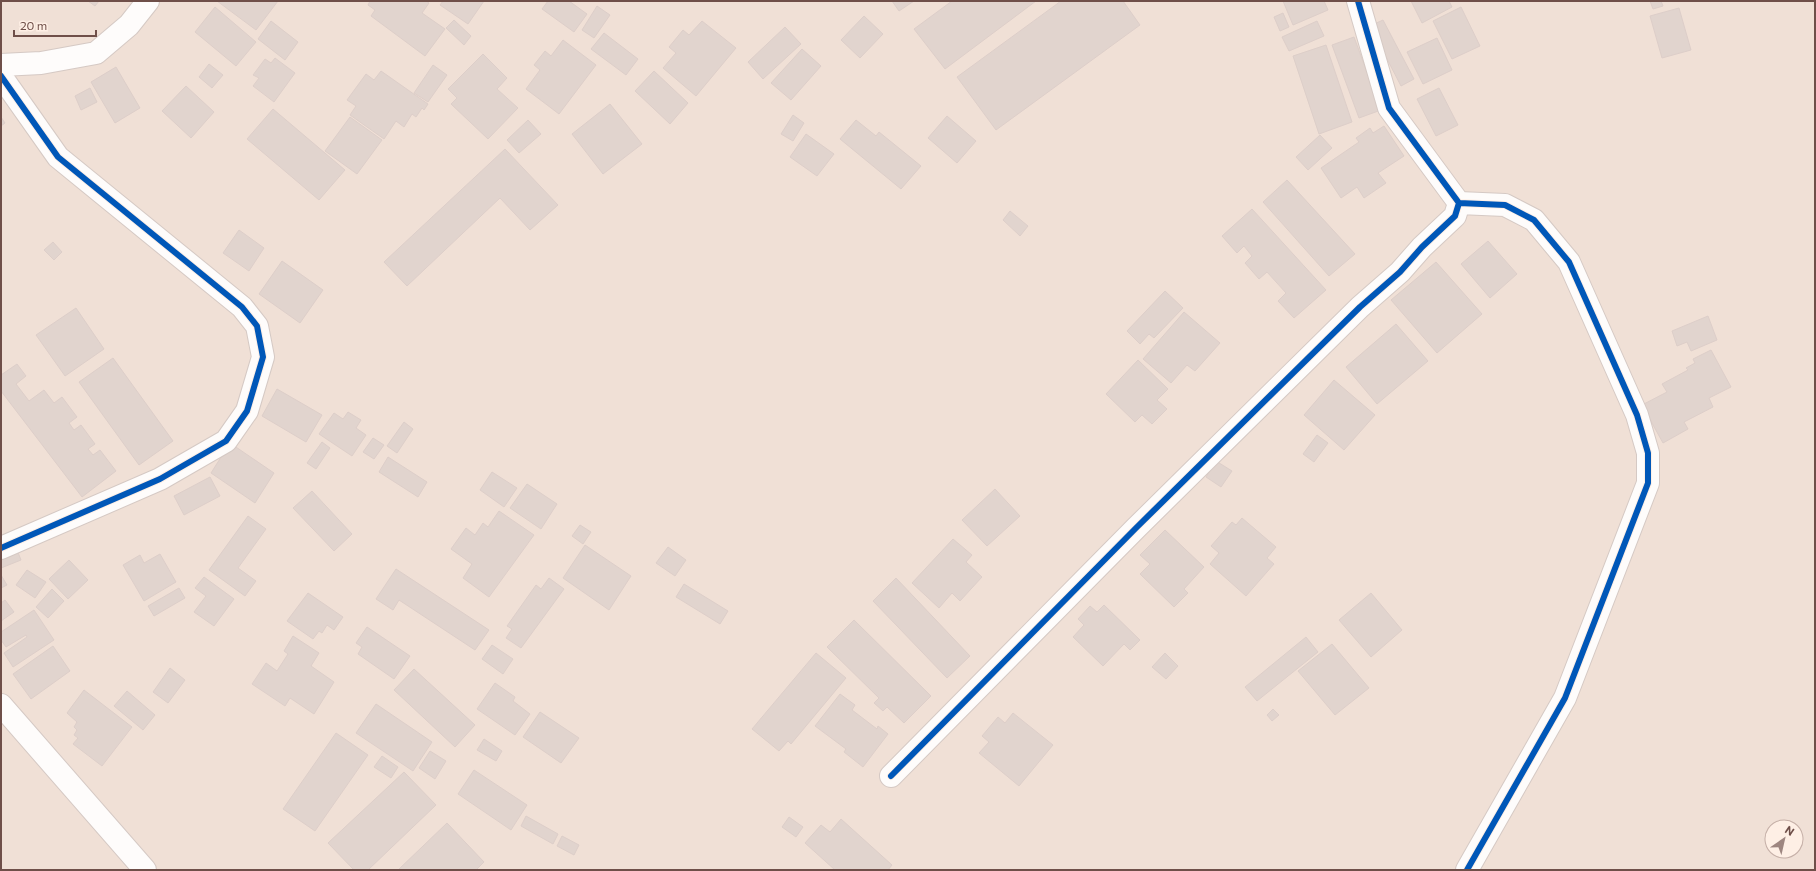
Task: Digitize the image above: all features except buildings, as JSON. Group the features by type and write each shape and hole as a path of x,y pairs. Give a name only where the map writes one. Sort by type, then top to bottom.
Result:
{"street":[{"path":"1,66 41,63 96,53 129,25 148,1"},
{"path":"891,776 1349,318 1400,272 1422,247 1456,216 1459,203 1389,108 1358,1"},
{"path":"1,76 58,157 242,307 257,326 263,357 247,410 226,441 160,478 1,548"},
{"path":"1459,203 1505,205 1534,220 1569,262 1637,415 1648,453 1648,483 1565,698 1468,870"},
{"path":"1,705 146,870"}],"shaded area":[{"path":"1,1 1815,1 1815,870 1,870"}],"cycle path":[{"path":"891,776 1136,528 1360,307 1400,272 1422,247 1455,216 1459,203 1389,108 1358,1"},
{"path":"1,76 58,157 242,307 257,326 263,357 247,411 226,441 160,479 1,548"},
{"path":"1459,203 1505,205 1534,220 1569,262 1637,415 1648,453 1648,483 1565,698 1467,870"}]}
